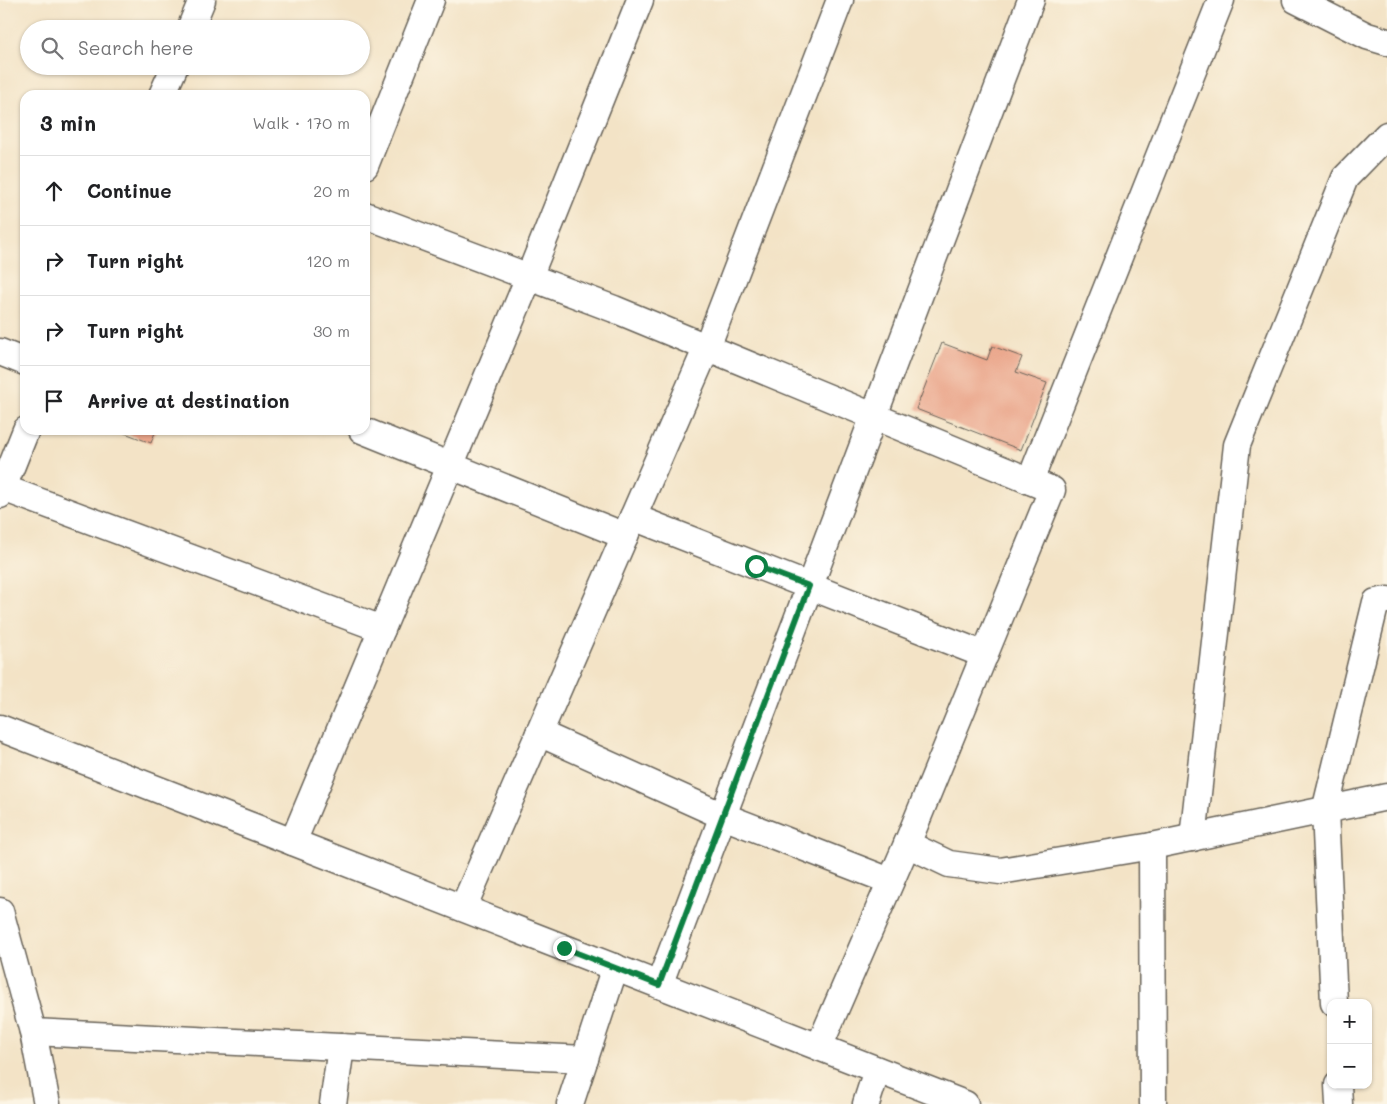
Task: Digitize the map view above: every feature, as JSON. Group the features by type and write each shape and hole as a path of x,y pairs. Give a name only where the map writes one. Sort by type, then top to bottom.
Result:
{"street":[{"path":"194,20 202,0"},
{"path":"370,153 431,0"},
{"path":"293,842 529,277 640,0"},
{"path":"463,908 707,347 840,0"},
{"path":"659,985 1031,0"},
{"path":"1296,0 1367,36 1387,42"},
{"path":"1030,481 1216,1"},
{"path":"164,90 171,75"},
{"path":"1193,838 1236,445 1345,178 1387,135"},
{"path":"370,217 707,347 1052,490 986,656 819,1047"},
{"path":"0,352 20,360"},
{"path":"370,433 451,466 809,586 986,656"},
{"path":"24,435 1,492 382,629"},
{"path":"1334,999 1325,810 1376,602 1387,600"},
{"path":"0,728 964,1104"},
{"path":"539,733 723,816 890,880"},
{"path":"907,844 949,864 1000,871 1152,846 1387,798"},
{"path":"1152,846 1153,1104"},
{"path":"0,911 9,980 32,1032 47,1104"},
{"path":"570,1104 615,967"},
{"path":"32,1032 586,1060"},
{"path":"333,1104 341,1047"},
{"path":"866,1104 877,1070"},
{"path":"1338,1089 1339,1104"}],"building":[{"path":"942,343 987,360 992,346 1022,357 1016,372 1047,383 1021,450 916,409"},
{"path":"130,435 154,435 151,443"}],"route":[{"path":"564,948 659,985 809,586 756,566"}]}
